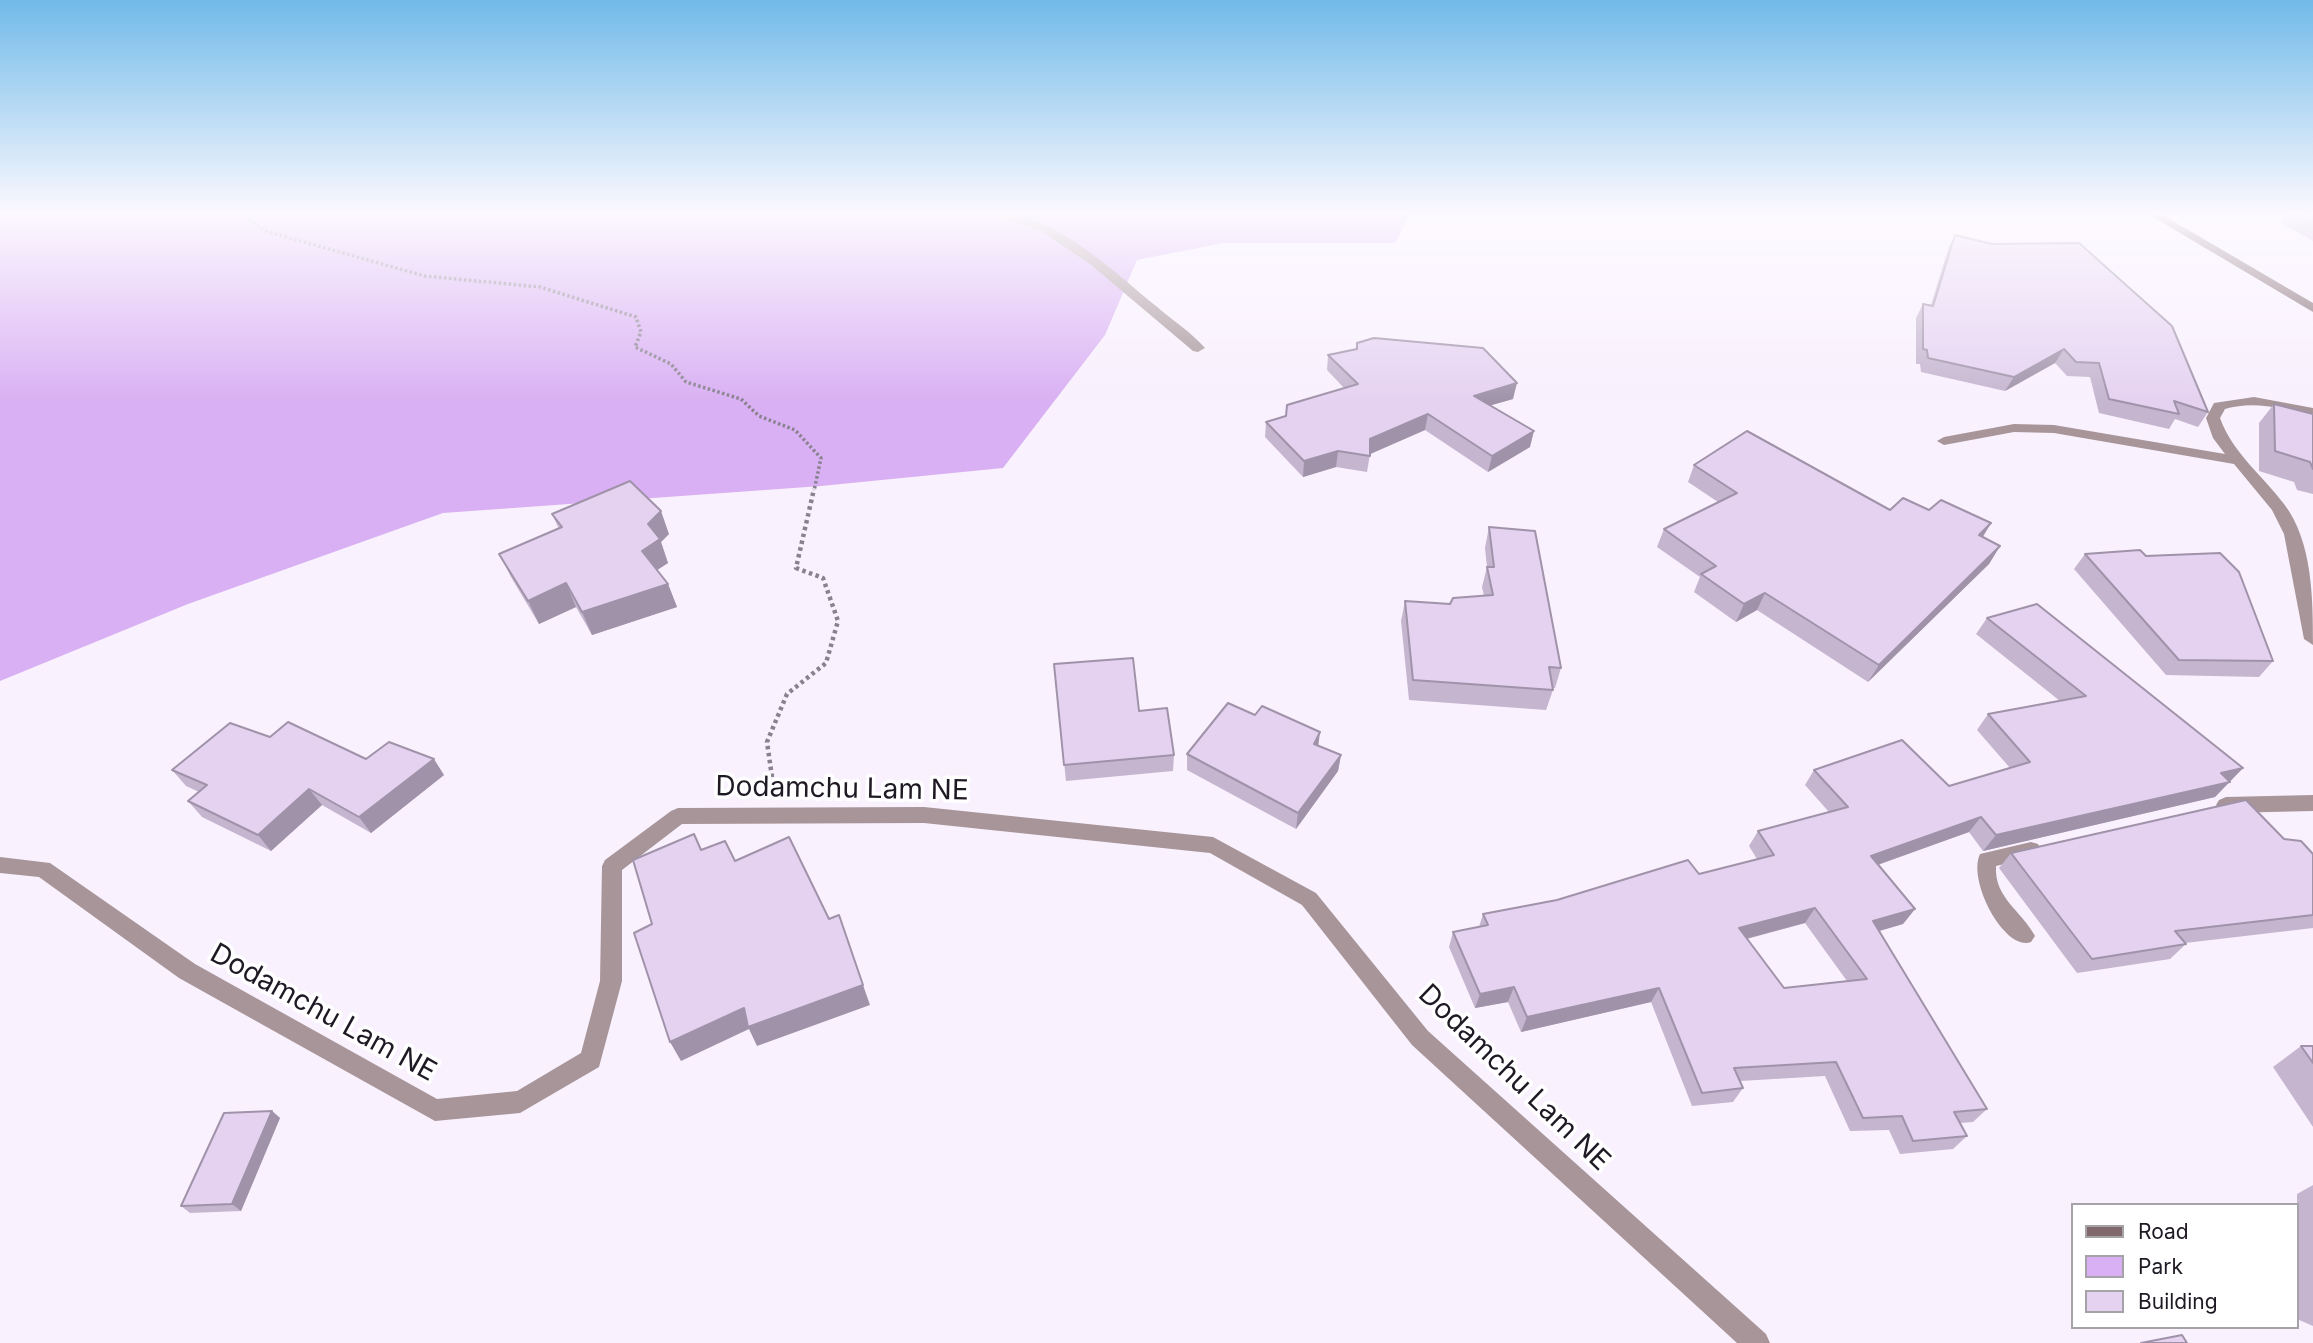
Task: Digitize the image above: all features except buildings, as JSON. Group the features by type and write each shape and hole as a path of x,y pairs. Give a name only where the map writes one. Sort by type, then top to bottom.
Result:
{"main road":[{"path":"2260,277 2313,308"}],"street":[{"path":"1113,277 1198,348"},
{"path":"2313,412 2259,401 2233,401 2219,406 2213,418 2220,438 2278,508 2291,534 2313,639"},
{"path":"1944,441 2014,428 2054,429 2237,460"},
{"path":"2294,554 2313,561"},
{"path":"2209,809 2236,803 2313,803"},
{"name":"Dodamchu Lam NE","path":"0,865 43,869 187,971 435,1110 520,1102 591,1060 611,981 612,866 678,816 925,815 1213,845 1309,899 1420,1038 1757,1343"},
{"path":"2024,936 1989,894 1984,872 1987,860 2052,845"}],"path":[{"path":"433,277 540,286 636,317 641,332 635,347 671,365 686,382 741,399 759,416 795,430 821,457 796,568 823,578 838,621 826,663 787,694 767,742 777,816"}],"green space":[{"path":"0,277 1130,277 1105,335 1003,468 821,486 443,513 188,604 0,681"}]}
